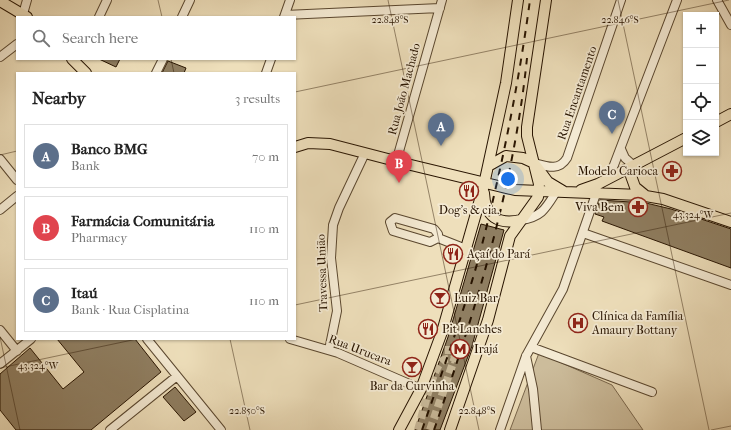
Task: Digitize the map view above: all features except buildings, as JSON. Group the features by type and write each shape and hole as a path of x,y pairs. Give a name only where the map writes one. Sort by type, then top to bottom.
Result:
{"main road":[{"path":"399,430 421,389 433,357 490,165 506,83 518,0"},
{"path":"450,430 488,320 509,239 512,231 536,201 539,192 527,136 546,0"},
{"path":"0,1 25,15"},
{"path":"76,61 85,72"},
{"path":"719,120 731,114"},
{"path":"596,194 632,170 683,140"},
{"path":"296,147 308,143 330,144 484,186 539,192 646,196 679,203 731,222"},
{"path":"490,165 506,156 523,158 534,163 548,182 564,192 594,186 609,178 632,170"},
{"path":"632,170 635,187 646,196"},
{"path":"484,186 484,201 492,215 503,222 521,220"}],"street":[{"path":"25,15 27,0"},
{"path":"99,16 107,0"},
{"path":"182,16 190,0"},
{"path":"290,0 285,16 441,4"},
{"name":"Rua Encantamento","path":"534,163 546,167 559,167 567,158 621,0"},
{"path":"609,178 677,0"},
{"path":"717,0 731,26"},
{"name":"Rua João Machado","path":"396,162 441,4"},
{"path":"0,57 16,45"},
{"path":"156,72 162,60"},
{"path":"266,72 271,60"},
{"path":"621,149 632,170"},
{"name":"Travessa União","path":"329,350 337,310 331,258 333,225 338,208 365,153"},
{"path":"0,159 16,179"},
{"path":"521,220 534,217 541,213 564,192"},
{"path":"500,430 526,356 556,305 596,194"},
{"path":"0,210 16,197"},
{"path":"398,218 427,227 437,231 438,238 430,242 393,231 390,222 398,218"},
{"path":"583,233 731,285"},
{"path":"438,238 466,249"},
{"path":"0,330 17,351"},
{"path":"0,364 30,340"},
{"path":"148,340 221,430"},
{"name":"Rua Urucara","path":"294,340 329,350 421,389"},
{"path":"531,347 652,392"},
{"path":"433,357 444,350"},
{"path":"526,356 532,380 537,430"},
{"path":"110,430 177,376"}],"shaded area":[{"path":"539,353 612,385 643,430 510,430"}],"tunnel":[{"path":"430,430 455,357 452,350 444,350"},
{"path":"418,430 437,367 446,359 455,360"}],"railway":[{"path":"422,430 451,347 477,264 501,166 514,100 530,0"},
{"path":"434,430 450,385 478,293 503,200 521,106 527,58"}],"place":[{"name":"Itaú","path":"612,134"},
{"name":"Banco BMG","path":"441,146"},
{"name":"Modelo Carioca","path":"672,171"},
{"name":"Farmácia Comunitária","path":"399,183"},
{"name":"Dog's & cia.","path":"469,191"},
{"name":"Viva Bem","path":"638,207"},
{"name":"Açaí do Pará","path":"453,254"},
{"name":"Luiz Bar","path":"440,298"},
{"name":"Clínica da Família Amaury Bottany","path":"578,323"},
{"name":"Pit Lanches","path":"428,329"},
{"name":"Irajá","path":"460,349"},
{"name":"Bar da Curvinha","path":"412,367"}]}
